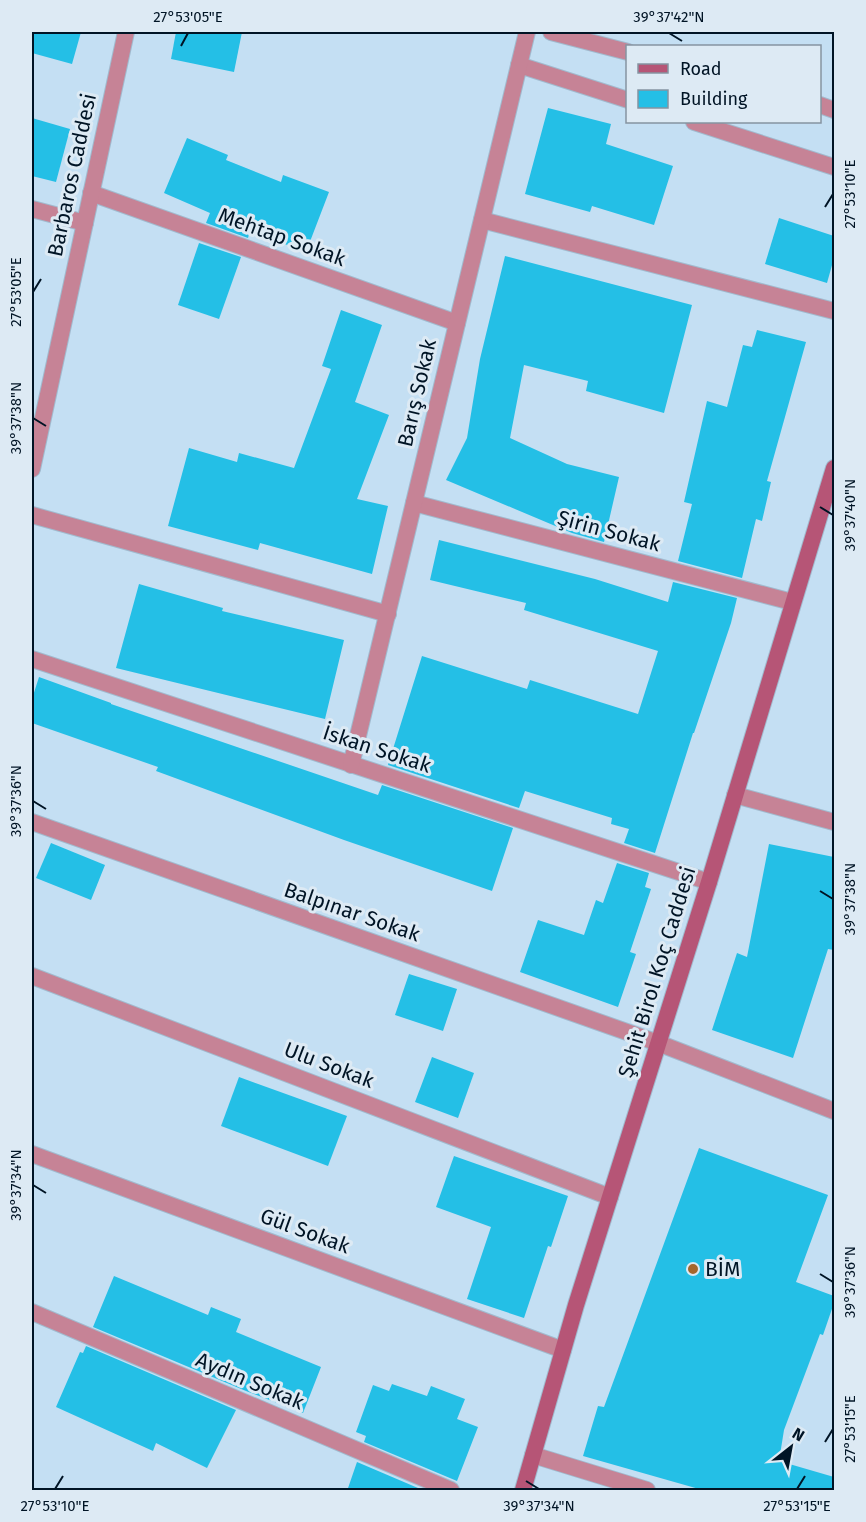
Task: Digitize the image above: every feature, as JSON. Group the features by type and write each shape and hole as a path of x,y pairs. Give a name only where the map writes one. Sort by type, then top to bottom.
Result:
{"main road":[{"name":"Şehit Birol Koç Caddesi","path":"523,1491 563,1350 709,882 792,602 831,497 834,468"}],"street":[{"name":"Barbaros Caddesi","path":"32,469 126,32"},
{"name":"Barış Sokak","path":"351,765 527,32"},
{"path":"551,32 598,38 626,52"},
{"path":"519,65 626,100"},
{"path":"697,123 834,167"},
{"name":"Mehtap Sokak","path":"91,193 457,323"},
{"path":"32,209 85,223"},
{"path":"482,220 834,311"},
{"name":"Şirin Sokak","path":"414,503 792,602"},
{"path":"32,515 388,614"},
{"name":"İskan Sokak","path":"32,659 709,882"},
{"path":"735,795 834,822"},
{"name":"Balpınar Sokak","path":"32,822 658,1043 834,1111"},
{"name":"Ulu Sokak","path":"32,976 610,1197"},
{"name":"Gül Sokak","path":"32,1154 563,1350"},
{"name":"Aydın Sokak","path":"32,1312 451,1491"},
{"path":"533,1455 647,1491"}],"building":[{"path":"32,32 81,32 72,64 32,53"},
{"path":"176,32 242,32 234,72 171,59"},
{"path":"548,108 611,124 606,144 673,166 654,225 592,206 590,212 525,194"},
{"path":"32,118 70,129 56,182 32,176"},
{"path":"187,138 228,155 226,160 281,182 283,175 329,192 306,252 250,231 248,238 206,223 210,213 164,193"},
{"path":"779,218 834,236 834,258 827,283 765,264"},
{"path":"199,243 241,257 219,319 178,305"},
{"path":"505,256 692,305 664,413 586,391 588,381 524,365 510,438 567,464 619,477 604,542 572,533 446,480 467,438 480,359"},
{"path":"341,310 382,325 355,402 389,415 357,499 388,506 372,574 260,543 258,550 168,526 189,448 237,462 239,453 294,468 331,369 322,366"},
{"path":"757,330 806,342 767,481 771,482 762,521 756,519 742,578 678,561 692,504 684,502 707,401 727,407 743,345 752,347"},
{"path":"439,540 595,579 668,602 673,582 737,598 731,623 655,853 624,843 629,829 611,824 612,818 525,791 519,808 388,765 422,656 527,689 530,680 638,714 658,651 524,610 526,603 430,580"},
{"path":"139,584 223,608 222,611 344,640 325,719 116,668"},
{"path":"39,677 111,704 378,795 382,785 513,828 492,891 344,840 156,771 158,767 32,723 32,699"},
{"path":"51,843 105,865 91,900 36,878"},
{"path":"769,844 834,857 834,950 828,949 793,1058 712,1030 737,953 747,957"},
{"path":"617,863 649,873 645,887 651,889 630,952 636,954 618,1007 520,972 538,920 584,935 596,900 603,903"},
{"path":"409,974 457,989 443,1031 395,1015"},
{"path":"432,1057 474,1073 458,1118 415,1102"},
{"path":"239,1077 347,1116 328,1166 221,1126"},
{"path":"699,1148 828,1195 796,1282 834,1296 834,1303 784,1430 779,1461 834,1477 834,1491 706,1491 583,1456 598,1406 604,1407"},
{"path":"454,1156 568,1196 551,1247 548,1246 524,1318 467,1299 491,1227 436,1207"},
{"path":"114,1276 208,1315 211,1307 241,1319 236,1332 321,1367 303,1413 93,1327"},
{"path":"86,1346 236,1410 207,1468 156,1443 153,1451 56,1407 80,1352 83,1353"},
{"path":"392,1384 427,1396 431,1386 465,1399 457,1419 478,1427 457,1481 364,1442 366,1436 356,1432 373,1385 389,1391"},
{"path":"357,1462 425,1491 347,1491"}],"place":[{"name":"BİM","path":"693,1269"}]}
